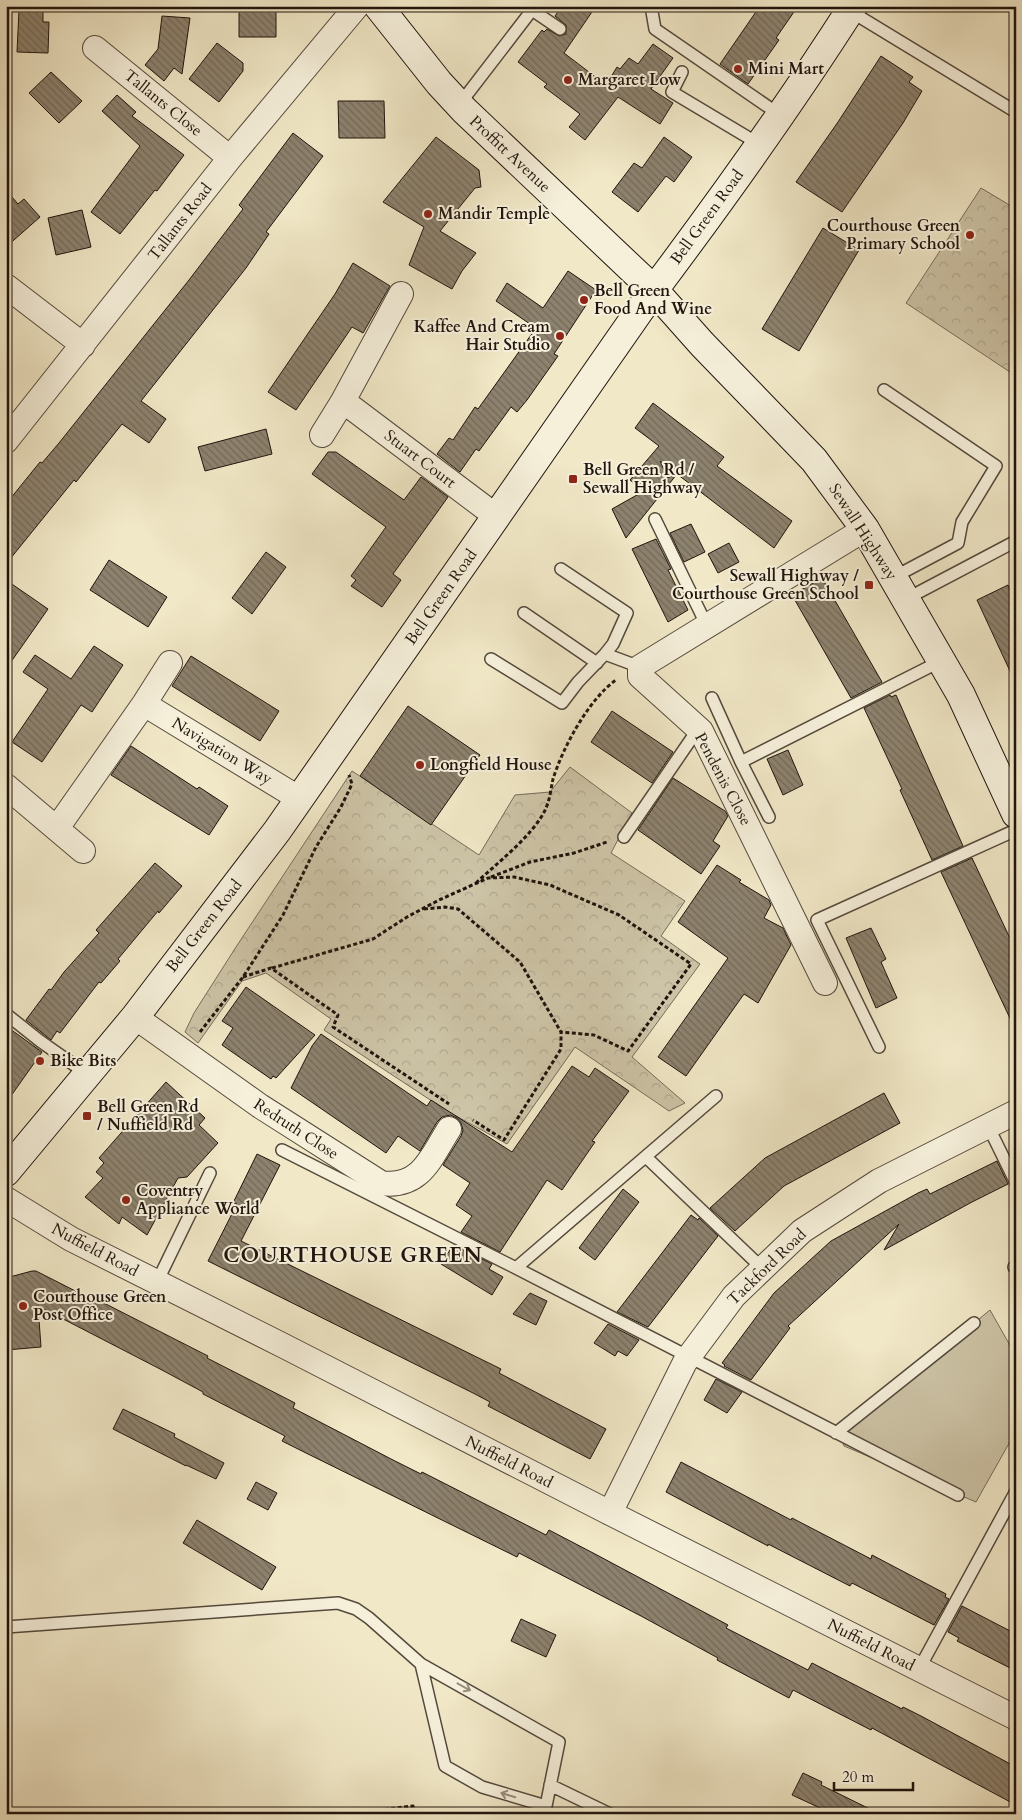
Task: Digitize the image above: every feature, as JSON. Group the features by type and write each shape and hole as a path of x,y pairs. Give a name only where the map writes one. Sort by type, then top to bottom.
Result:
{"main road":[{"name":"Proffitt Avenue","path":"378,6 439,83 459,105 654,290"},
{"name":"Bell Green Road","path":"6,1172 135,1017 278,832 654,290 780,115 851,9"},
{"name":"Sewall Highway","path":"654,290 702,344 814,460 866,529 961,695 1016,813"}],"street":[{"name":"Tallants Road","path":"6,442 230,158 357,6"},
{"name":"Tallants Close","path":"95,48 230,158"},
{"path":"6,286 83,345"},
{"path":"322,435 401,294"},
{"name":"Stuart Court","path":"342,402 497,516"},
{"path":"640,667 866,529"},
{"path":"57,828 144,704 170,663"},
{"name":"Pendenis Close","path":"640,667 640,676 698,730 825,983"},
{"name":"Navigation Way","path":"144,704 300,799"},
{"path":"6,786 84,851"},
{"name":"Redruth Close","path":"135,1017 260,1106 381,1184 394,1185 408,1182 420,1174 457,1118"},
{"name":"Tackford Road","path":"610,1514 685,1362 734,1296 802,1231 879,1181 1016,1112"},
{"name":"Nuffield Road","path":"6,1199 71,1239 610,1514 1016,1718"}],"lane":[{"path":"651,6 654,29 780,115"},
{"path":"851,9 1016,112"},
{"path":"459,105 532,10 560,30"},
{"path":"682,72 672,92 759,144"},
{"path":"884,390 996,466 962,522 958,542 900,588"},
{"path":"655,518 707,626"},
{"path":"900,588 1016,541"},
{"path":"491,658 562,703 578,682 613,644 627,613 561,569"},
{"path":"524,614 601,658 640,667"},
{"path":"741,762 942,661"},
{"path":"712,698 769,817"},
{"path":"624,837 698,730"},
{"path":"879,1047 817,920 1016,830"},
{"path":"6,1014 87,1074"},
{"path":"516,1268 716,1096"},
{"path":"988,1126 1016,1183"},
{"path":"282,1150 958,1495"},
{"path":"646,1157 763,1269"},
{"path":"157,1282 210,1174"},
{"path":"836,1432 974,1323"},
{"path":"920,1669 1016,1491"},
{"path":"6,1627 338,1603 356,1609 369,1618 421,1664 559,1742 546,1806 482,1787 445,1766 421,1664"},
{"path":"550,1785 610,1814"}],"path":[{"path":"474,885 527,836 546,808 565,748 580,722 604,689 640,667"},
{"path":"184,1052 243,977 283,915 316,846 341,807 352,784 346,768 331,754"},
{"path":"243,977 373,939 424,908 488,878 530,862 574,852 624,837"},
{"path":"488,878 514,876 550,885 619,915 690,964 628,1051 594,1035 561,1032"},
{"path":"271,968 338,1015 333,1027 457,1118 504,1140 562,1049 561,1032 520,962 458,909 445,907 424,908"},
{"path":"346,1814 413,1806 414,1814"}],"green space":[{"path":"981,188 1016,209 1016,376 906,303"},
{"path":"570,767 632,813 611,853 685,901 661,936 700,964 632,1057 685,1103 669,1111 575,1047 507,1144 447,1111 324,1030 331,1019 266,973 242,981 198,1043 185,1032 194,1013 236,947 352,771 479,855 515,795 550,792"},
{"path":"990,1310 1016,1356 1016,1431 976,1502 844,1446 839,1433"}],"building":[{"path":"239,6 276,6 276,37 239,37"},
{"path":"562,6 596,6 564,53 606,85 617,67 620,69 629,58 638,64 653,44 673,58 651,89 673,103 660,124 618,97 585,140 569,127 580,114 544,87 547,84 518,62 542,30 544,32 547,29 559,36 566,34 566,25 555,16"},
{"path":"760,6 798,6 776,38 779,40 748,84 720,64"},
{"path":"19,10 43,11 43,22 49,22 48,53 17,52"},
{"path":"162,16 190,18 182,74 174,68 164,81 145,65 158,49"},
{"path":"217,43 243,63 243,71 219,102 189,79"},
{"path":"881,56 913,77 909,82 922,91 903,123 842,212 796,182"},
{"path":"51,72 82,101 59,123 29,93"},
{"path":"117,95 136,112 132,116 184,155 157,191 155,190 120,234 91,212 140,146 102,111"},
{"path":"338,101 384,101 385,138 339,138"},
{"path":"293,133 323,156 266,232 269,234 246,268 141,401 166,419 149,443 122,424 76,482 74,480 6,564 6,504 40,462 42,463 59,443 189,280 243,209 239,205"},
{"name":"Mandir Temple","path":"436,137 479,170 481,187 475,188 440,231 476,253 462,271 452,289 409,265 424,227 383,202"},
{"path":"664,137 692,157 674,182 666,176 638,212 612,192 634,163 642,168"},
{"path":"6,190 18,204 24,199 40,217 6,247"},
{"path":"82,210 91,247 56,255 48,218"},
{"path":"823,228 859,250 799,351 762,329"},
{"path":"353,263 390,286 363,333 352,327 296,410 268,392 335,294"},
{"path":"568,271 596,290 554,354 558,356 527,400 517,412 511,407 479,451 476,449 460,472 437,454 449,438 453,440 475,407 478,409 536,328 496,301 507,283 543,308"},
{"path":"653,403 724,457 717,466 792,521 774,548 677,474 626,538 612,509 644,491 630,480 659,446 635,428","holes":["660,461 676,473 668,478"]},
{"path":"266,429 272,454 205,471 198,447"},
{"path":"328,452 336,452 404,500 421,477 448,497 393,574 401,580 382,607 351,586 356,580 351,576 386,527 312,474"},
{"path":"691,524 705,552 684,562 670,533"},
{"path":"656,539 671,569 668,570 688,610 668,622 632,549"},
{"path":"729,543 739,562 718,573 708,554"},
{"path":"266,552 286,567 252,614 232,598"},
{"path":"109,560 167,597 148,627 90,590"},
{"path":"822,578 882,682 851,698 792,595"},
{"path":"6,580 48,609 6,669"},
{"path":"1008,585 1016,603 1016,684 977,600"},
{"path":"94,646 123,665 92,712 81,705 42,762 12,742 48,689 23,672 35,655 71,679"},
{"path":"191,656 279,711 260,741 172,686"},
{"path":"890,695 891,697 896,695 963,846 932,860 900,790 902,789 864,708"},
{"name":"Longfield House","path":"408,706 480,755 431,825 360,776"},
{"path":"612,711 673,752 652,783 591,742"},
{"path":"131,746 197,789 199,787 228,806 209,835 111,775"},
{"path":"788,750 803,785 783,795 767,759"},
{"path":"673,778 725,811 728,816 713,841 720,846 701,874 638,830"},
{"path":"972,858 1016,951 1016,1031 941,872"},
{"path":"155,863 182,886 159,913 158,911 118,959 120,961 101,983 99,982 60,1033 57,1031 51,1040 26,1020 49,989 51,990 64,972 99,933 96,930"},
{"path":"717,865 741,880 739,882 769,900 771,905 764,918 783,928 791,945 758,1003 744,994 686,1076 658,1057 728,958 678,922"},
{"path":"871,928 886,959 881,962 897,998 876,1008 846,938"},
{"path":"246,987 315,1035 276,1078 273,1076 271,1079 222,1045 233,1028 222,1021"},
{"path":"6,1026 42,1052 6,1103"},
{"path":"321,1034 427,1106 431,1100 512,1152 572,1066 589,1077 595,1068 629,1091 592,1141 595,1142 562,1190 547,1180 500,1252 461,1232 472,1216 456,1205 470,1183 443,1165 463,1130 457,1118 450,1115 442,1117 420,1151 398,1136 386,1153 291,1088 312,1046"},
{"path":"166,1082 205,1118 199,1125 218,1143 187,1177 178,1178 147,1235 122,1217 119,1224 85,1197 103,1178 96,1172 104,1163 99,1158"},
{"path":"884,1093 900,1123 784,1186 735,1231 710,1208 765,1158"},
{"path":"257,1154 280,1165 241,1241 501,1369 499,1373 606,1429 590,1459 488,1406 490,1402 473,1393 208,1261 237,1204 233,1203"},
{"path":"997,1161 1008,1184 884,1250 899,1224 788,1326 790,1328 751,1380 724,1366 722,1363 774,1293 831,1241 918,1193 927,1189 930,1194"},
{"path":"623,1189 639,1202 595,1260 579,1248"},
{"path":"691,1215 698,1220 699,1218 718,1236 648,1327 617,1312"},
{"path":"453,1245 492,1264 489,1269 503,1277 492,1295 441,1264"},
{"path":"36,1271 97,1302 98,1300 208,1356 207,1358 295,1403 293,1408 393,1460 421,1474 422,1472 546,1535 549,1530 728,1625 726,1628 808,1670 812,1663 902,1709 903,1707 921,1716 1016,1767 1016,1805 872,1728 871,1730 793,1690 789,1698 717,1660 718,1658 641,1616 519,1553 517,1557 282,1441 285,1436 38,1306 41,1347 6,1350 6,1278"},
{"path":"530,1293 547,1301 536,1325 513,1314"},
{"path":"608,1324 639,1340 627,1356 618,1351 615,1356 594,1343"},
{"path":"716,1379 742,1392 727,1413 704,1400"},
{"path":"123,1409 175,1434 174,1437 224,1463 216,1479 113,1429"},
{"path":"681,1462 791,1520 792,1518 871,1559 872,1555 946,1594 945,1597 949,1599 934,1625 852,1583 850,1586 768,1544 768,1546 666,1492"},
{"path":"256,1482 277,1493 268,1510 247,1499"},
{"path":"197,1520 276,1567 262,1590 183,1543"},
{"path":"962,1606 1016,1634 1016,1671 957,1641 959,1638 948,1632"},
{"path":"521,1619 556,1635 546,1657 511,1641"},
{"path":"803,1773 822,1782 821,1785 880,1814 833,1814 792,1795"}],"place":[{"name":"Mini Mart","path":"738,69"},
{"name":"Margaret Low","path":"568,80"},
{"name":"Mandir Temple","path":"428,214"},
{"name":"Courthouse Green Primary School","path":"970,235"},
{"name":"Bell Green Food And Wine","path":"584,300"},
{"name":"Kaffee And Cream Hair Studio","path":"560,336"},
{"name":"Bell Green Rd / Sewall Highway","path":"573,479"},
{"name":"Sewall Highway / Courthouse Green School","path":"869,585"},
{"name":"Longfield House","path":"420,765"},
{"name":"Bike Bits","path":"40,1061"},
{"name":"Bell Green Rd / Nuffield Rd","path":"87,1116"},
{"name":"Coventry Appliance World","path":"126,1200"},
{"name":"Courthouse Green Post Office","path":"23,1306"}],"district":[{"name":"COURTHOUSE GREEN","path":"353,1255"}]}
